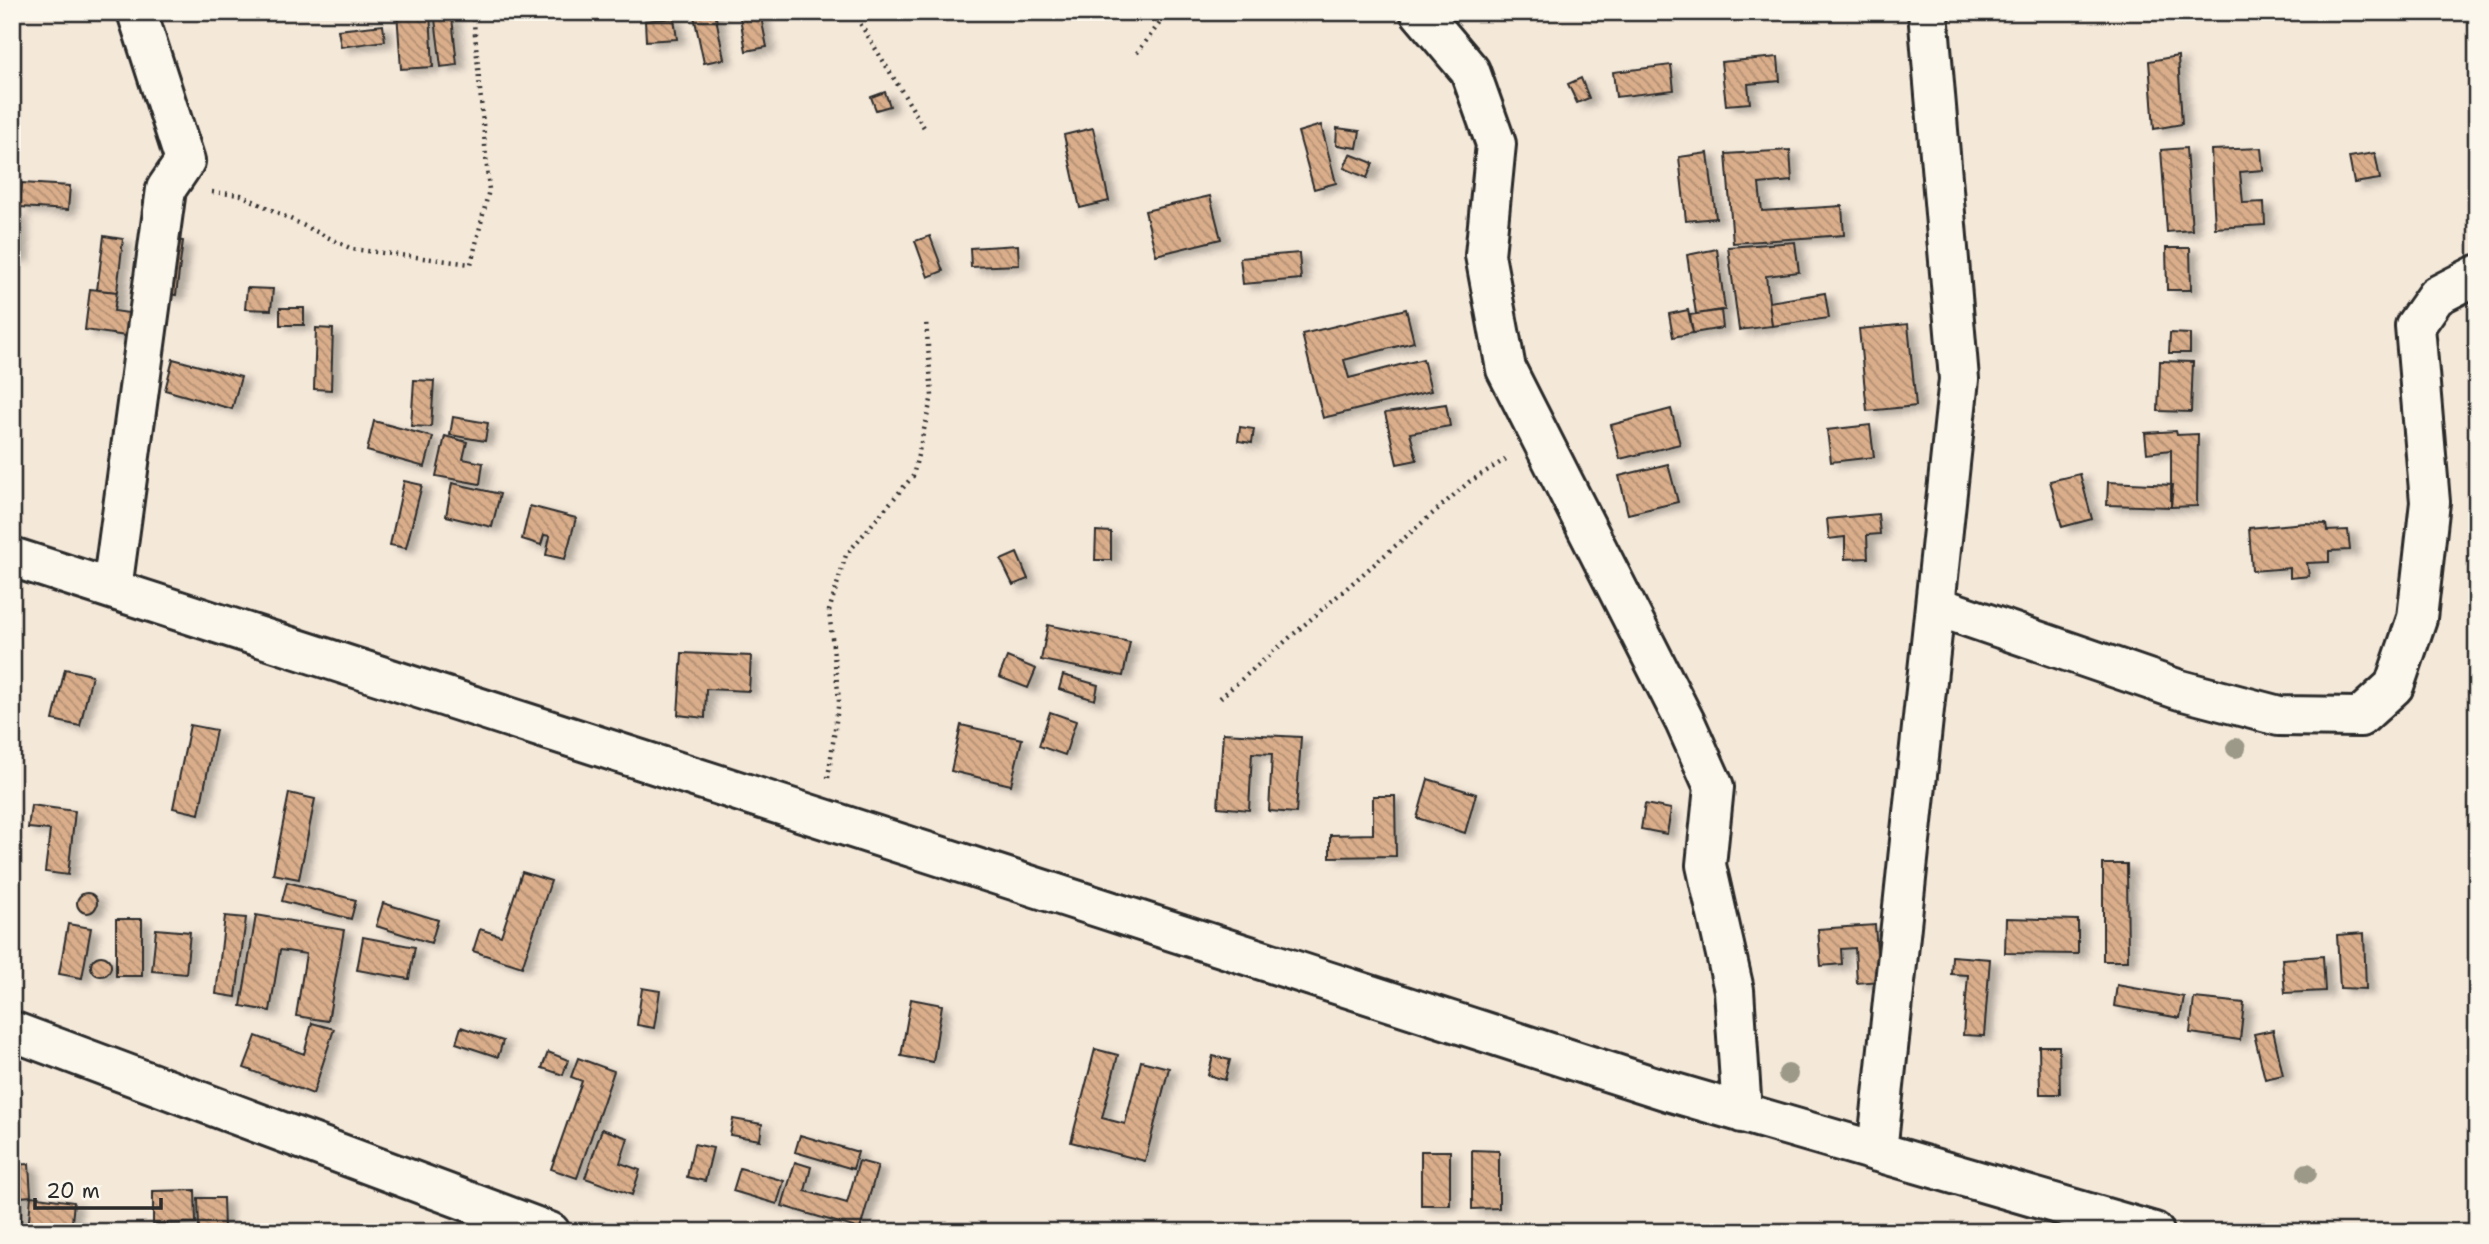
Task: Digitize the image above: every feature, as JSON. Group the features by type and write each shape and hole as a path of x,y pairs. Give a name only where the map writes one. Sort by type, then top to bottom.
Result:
{"street":[{"path":"112,589 166,189 185,161 137,12"},
{"path":"1420,12 1470,71 1496,144 1485,255 1506,369 1685,722 1714,787 1706,865 1734,990 1742,1113"},
{"path":"1877,1152 1959,379 1928,12"},
{"path":"1936,606 2180,690 2267,713 2279,716 2360,717 2394,686 2417,618 2430,502 2415,326 2436,296 2477,275"},
{"path":"12,557 1742,1113 2154,1232"},
{"path":"12,1031 551,1232"}],"path":[{"path":"166,189 242,195 352,249 471,264 489,190 473,12"},
{"path":"853,12 925,129"},
{"path":"1137,53 1168,12"},
{"path":"822,817 839,699 829,611 846,555 913,476 932,397 926,321"},
{"path":"1220,698 1468,482 1540,438"}],"building":[{"path":"397,12 430,12 433,67 401,69"},
{"path":"715,12 724,59 704,63 694,16"},
{"path":"739,12 760,12 767,47 746,51"},
{"path":"452,17 457,65 441,67 435,19"},
{"path":"674,18 677,39 646,41 645,21"},
{"path":"383,25 385,41 341,47 338,30"},
{"path":"2178,56 2182,124 2154,129 2149,61"},
{"path":"1778,57 1780,81 1748,84 1750,103 1726,105 1721,62"},
{"path":"1671,65 1674,90 1616,97 1613,72"},
{"path":"1581,78 1589,98 1577,103 1568,84"},
{"path":"885,92 890,106 876,110 871,97"},
{"path":"1321,125 1336,183 1314,189 1298,132"},
{"path":"1093,128 1109,201 1080,208 1064,135"},
{"path":"1337,128 1360,131 1357,148 1336,145"},
{"path":"2186,148 2192,230 2167,232 2161,150"},
{"path":"2261,148 2263,170 2240,172 2243,203 2264,202 2265,225 2215,228 2211,150"},
{"path":"1790,150 1792,181 1759,184 1762,211 1842,206 1844,235 1733,243 1726,154"},
{"path":"1708,153 1716,218 1686,221 1679,157"},
{"path":"2375,153 2380,179 2354,183 2349,157"},
{"path":"1350,154 1373,163 1367,178 1344,168"},
{"path":"22,183 70,186 68,210 20,207"},
{"path":"1210,196 1221,239 1156,255 1145,211"},
{"path":"12,213 19,213 21,256 12,257"},
{"path":"104,236 123,239 117,292 97,290"},
{"path":"930,236 943,271 928,277 915,241"},
{"path":"164,238 183,241 176,295 157,292"},
{"path":"1795,242 1799,272 1766,276 1772,326 1739,330 1728,247"},
{"path":"1018,245 1019,265 971,267 970,248"},
{"path":"2166,248 2190,248 2191,290 2167,290"},
{"path":"1717,249 1725,310 1696,314 1687,255"},
{"path":"1299,253 1301,279 1243,284 1240,258"},
{"path":"247,288 273,289 271,310 245,309"},
{"path":"90,289 117,292 114,311 136,314 133,337 85,330"},
{"path":"1825,293 1829,318 1772,326 1769,302"},
{"path":"280,308 304,308 304,325 280,325"},
{"path":"1406,309 1414,342 1344,360 1349,378 1423,359 1431,391 1323,418 1302,334"},
{"path":"1688,310 1693,333 1673,337 1669,314"},
{"path":"1721,310 1723,328 1693,333 1690,315"},
{"path":"1908,324 1916,406 1867,411 1859,329"},
{"path":"316,328 333,329 331,390 314,389"},
{"path":"2170,333 2190,334 2190,353 2169,353"},
{"path":"173,359 241,377 232,409 165,390"},
{"path":"2160,361 2193,362 2191,412 2158,411"},
{"path":"414,380 434,381 431,427 411,426"},
{"path":"1446,404 1450,426 1410,433 1417,460 1397,464 1385,413"},
{"path":"1671,409 1680,444 1620,459 1611,425"},
{"path":"453,417 488,423 485,441 450,435"},
{"path":"374,421 433,437 425,467 367,451"},
{"path":"1870,425 1874,457 1831,462 1827,430"},
{"path":"1240,427 1254,429 1252,443 1238,441"},
{"path":"2176,431 2177,435 2198,434 2197,506 2171,507 2171,450 2147,453 2145,433"},
{"path":"445,436 467,442 463,459 483,463 480,484 436,476"},
{"path":"1668,464 1678,502 1628,514 1619,476"},
{"path":"2080,474 2092,519 2062,527 2050,481"},
{"path":"404,481 422,485 406,548 390,545"},
{"path":"2108,482 2173,485 2171,507 2107,505"},
{"path":"452,483 500,494 492,527 446,516"},
{"path":"530,506 576,518 565,559 546,555 550,536 544,535 541,545 522,539"},
{"path":"1878,514 1880,534 1867,535 1868,558 1845,559 1845,537 1829,539 1827,519"},
{"path":"2326,524 2327,531 2348,530 2350,550 2329,551 2329,562 2307,563 2309,576 2290,578 2290,568 2252,571 2249,528"},
{"path":"1096,531 1111,532 1111,560 1095,560"},
{"path":"1017,553 1028,579 1013,585 1001,560"},
{"path":"1048,625 1130,642 1123,676 1041,660"},
{"path":"682,653 751,656 749,691 706,689 705,718 678,715"},
{"path":"1007,657 1036,669 1028,688 999,677"},
{"path":"65,669 92,675 80,726 53,720"},
{"path":"1063,675 1098,685 1095,700 1059,689"},
{"path":"1050,712 1076,721 1065,755 1039,746"},
{"path":"190,725 216,730 199,814 173,808"},
{"path":"961,725 1022,739 1011,785 951,771"},
{"path":"1223,733 1301,737 1296,813 1269,811 1272,754 1252,753 1249,810 1218,807"},
{"path":"1428,779 1476,794 1465,833 1417,818"},
{"path":"289,793 315,799 299,879 273,874"},
{"path":"1373,796 1395,796 1396,856 1330,857 1330,835 1373,834"},
{"path":"1645,804 1671,809 1667,834 1641,829"},
{"path":"31,805 75,811 68,875 45,872 50,830 28,828"},
{"path":"2103,864 2127,864 2128,961 2103,961"},
{"path":"522,872 551,881 522,967 473,951 480,929 501,936"},
{"path":"287,882 356,900 351,919 282,901"},
{"path":"87,893 94,896 97,903 94,910 87,913 80,910 77,903 80,896"},
{"path":"383,903 438,920 431,943 376,926"},
{"path":"256,915 344,930 328,1021 296,1016 306,954 280,950 270,1011 241,1006"},
{"path":"225,916 246,918 236,997 216,994"},
{"path":"2006,918 2078,920 2078,954 2005,953"},
{"path":"116,919 142,919 142,976 116,976"},
{"path":"68,924 91,928 82,978 59,974"},
{"path":"1875,925 1879,981 1857,983 1855,948 1841,949 1842,964 1821,966 1818,929"},
{"path":"156,929 190,932 186,974 152,971"},
{"path":"2364,933 2366,989 2340,988 2337,935"},
{"path":"363,937 415,947 409,979 357,970"},
{"path":"101,956 108,959 111,966 108,973 101,976 94,973 91,966 94,959"},
{"path":"1952,956 1990,959 1984,1036 1963,1035 1968,975 1951,974"},
{"path":"2323,956 2325,991 2285,993 2282,959"},
{"path":"2117,985 2184,997 2180,1018 2114,1006"},
{"path":"642,988 660,991 654,1028 637,1025"},
{"path":"2194,998 2244,1003 2240,1040 2190,1033"},
{"path":"911,999 942,1005 933,1062 901,1056"},
{"path":"312,1023 334,1029 313,1094 244,1068 256,1036 304,1054"},
{"path":"461,1027 503,1041 498,1057 456,1043"},
{"path":"2273,1030 2283,1075 2265,1079 2254,1034"},
{"path":"2039,1046 2059,1046 2060,1094 2040,1094"},
{"path":"1095,1049 1118,1055 1102,1118 1125,1124 1141,1061 1169,1068 1145,1161 1071,1142"},
{"path":"548,1052 568,1060 563,1075 542,1068"},
{"path":"1213,1056 1230,1060 1225,1080 1208,1075"},
{"path":"578,1058 614,1071 577,1178 551,1169 582,1081 571,1077"},
{"path":"733,1119 762,1124 760,1140 730,1135"},
{"path":"602,1129 628,1138 620,1163 640,1170 632,1195 585,1178"},
{"path":"800,1135 858,1152 853,1169 795,1152"},
{"path":"694,1144 713,1148 705,1181 687,1177"},
{"path":"1472,1150 1499,1151 1499,1208 1472,1209"},
{"path":"1421,1151 1450,1151 1450,1205 1421,1205"},
{"path":"859,1161 878,1166 860,1229 782,1206 795,1162 811,1167 805,1191 847,1203"},
{"path":"29,1164 31,1196 20,1197 21,1232 12,1232 12,1165"},
{"path":"740,1168 784,1181 777,1204 733,1191"},
{"path":"195,1190 196,1223 153,1224 153,1191"},
{"path":"31,1196 74,1202 71,1232 28,1232"},
{"path":"198,1198 223,1198 224,1229 199,1229"}]}
